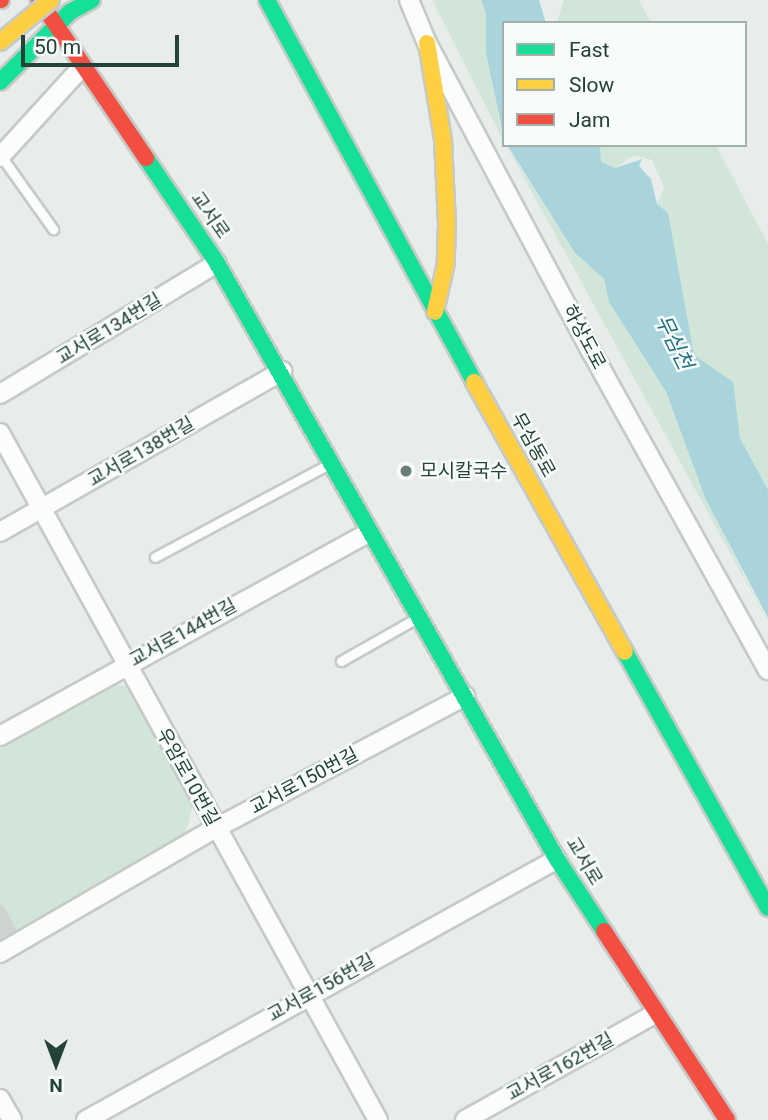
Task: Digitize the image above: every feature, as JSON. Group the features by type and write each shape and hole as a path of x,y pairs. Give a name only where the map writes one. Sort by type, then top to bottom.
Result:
{"street":[{"name":"교서로","path":"39,0 54,28 218,263 282,371 368,533 558,859 654,1014 727,1120"},
{"path":"0,42 51,0"},
{"path":"0,82 54,28 92,0"},
{"name":"무심동로","path":"267,0 435,312 768,908"},
{"name":"하상도로","path":"409,0 427,43 768,670"},
{"path":"427,43 443,140 447,225 446,263 435,312"},
{"path":"1,156 82,67"},
{"name":"교서로134번길","path":"0,394 218,263"},
{"name":"교서로138번길","path":"0,532 282,371"},
{"name":"우암로10번길","path":"0,433 378,1120"},
{"name":"교서로144번길","path":"0,736 126,663 368,533"},
{"name":"교서로150번길","path":"0,953 216,828 465,696"},
{"name":"교서로156번길","path":"86,1120 558,859"},
{"name":"교서로162번길","path":"465,1120 654,1014"},
{"path":"0,1099 12,1120"}],"lane":[{"path":"1,156 53,229"},
{"path":"155,556 331,463"},
{"path":"341,661 418,617"}],"green space":[{"path":"432,0 481,0 486,14 486,53 502,138"},
{"path":"564,0 639,0 650,21 558,21"},
{"path":"507,147 575,253 604,279 609,302 666,393 706,500 768,622"},
{"path":"600,147 717,147 768,244 768,490 740,438 732,382 694,356 657,205 664,187 652,160 634,155 615,168 601,162"},
{"path":"107,683 130,687 193,804 185,837 0,943 0,746"}],"water":[{"path":"481,0 539,0 545,21 502,21 502,129 486,53 486,14"},
{"name":"무심천","path":"508,147 600,147 601,162 615,168 642,159 639,166 651,179 657,204 668,213 694,355 733,382 740,438 768,490 768,618 706,500 666,392 609,302 604,279 575,253"}],"building":[{"path":"3,905 17,930 0,939 0,906"}],"traffic: fast":[{"path":"0,82 70,12 92,0"},
{"path":"267,0 474,382"},
{"path":"146,158 217,263 557,859 604,931"},
{"path":"625,652 768,908"}],"traffic: slow":[{"path":"0,42 51,0"},
{"path":"427,43 443,140 447,225 446,263 435,312"},
{"path":"474,382 625,652"}],"traffic: jam":[{"path":"39,0 146,158"},
{"path":"604,931 727,1120"}],"place":[{"name":"모시칼국수","path":"406,471"}]}
